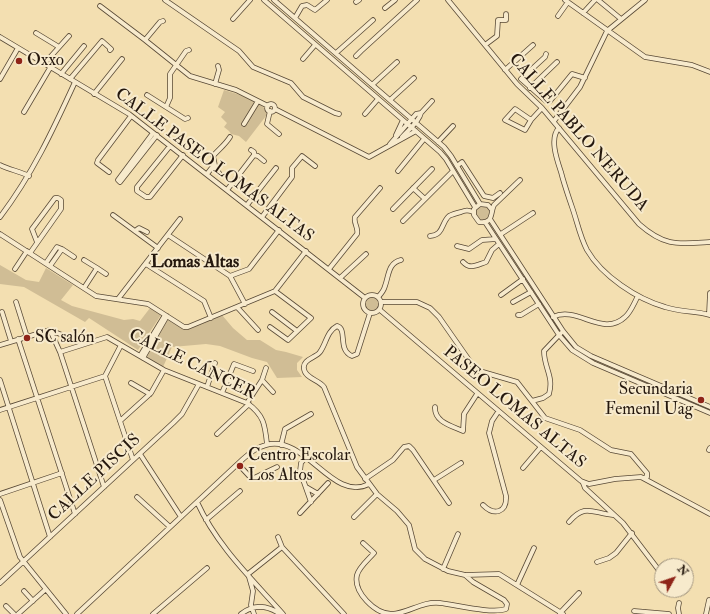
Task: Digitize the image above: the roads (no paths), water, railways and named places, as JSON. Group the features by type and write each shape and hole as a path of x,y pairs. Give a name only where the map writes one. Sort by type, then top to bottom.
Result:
{"street":[{"path":"165,0 239,51 253,67 291,83 303,97 334,113 340,114"},
{"path":"232,19 250,0"},
{"path":"264,0 314,45 444,156 475,207"},
{"path":"274,0 448,151 480,204 488,206 492,210"},
{"path":"295,18 302,6 306,5 315,10 328,0"},
{"path":"386,8 395,0"},
{"path":"356,56 417,0"},
{"name":"CALLE PABLO NERUDA","path":"448,0 523,91 542,108 631,215 648,232 662,241 671,243 683,244 710,242"},
{"path":"583,13 597,0 621,19"},
{"path":"554,122 580,88 607,31 645,0"},
{"path":"558,16 567,1 645,57 692,65 710,72"},
{"path":"100,6 146,40 190,76 236,90 268,106 270,104 274,104 275,109 369,157 388,146 411,127 432,101"},
{"path":"485,45 497,36 498,20 506,20 506,14"},
{"path":"336,53 373,20"},
{"path":"146,40 160,22 163,21"},
{"path":"36,33 59,47"},
{"path":"44,64 69,36"},
{"name":"CALLE PASEO LOMAS ALTAS","path":"0,38 132,116 365,298"},
{"path":"70,79 102,41 111,49 110,50"},
{"path":"303,58 314,45"},
{"path":"505,70 533,45"},
{"path":"61,74 84,46"},
{"path":"0,79 18,48"},
{"path":"166,107 170,98 170,74 186,51 189,50"},
{"path":"546,54 545,57 522,78 522,82 548,102 572,74 585,78"},
{"path":"94,94 122,59"},
{"path":"372,85 397,62"},
{"path":"530,88 557,62"},
{"path":"215,84 219,70 218,66"},
{"path":"24,112 50,68"},
{"path":"390,100 414,78"},
{"path":"0,217 29,176 41,155 75,82"},
{"path":"148,95 185,119 188,118"},
{"path":"365,114 378,99"},
{"path":"244,124 258,101"},
{"path":"268,106 268,110 270,112 267,124 279,134"},
{"path":"531,120 515,109 505,120 525,130 531,120 542,108"},
{"path":"270,112 273,112 275,109"},
{"path":"397,139 411,119 416,114 421,113"},
{"path":"109,172 97,163 98,160 132,116"},
{"path":"397,139 403,120"},
{"path":"438,142 453,126"},
{"path":"559,128 554,138 558,160 578,226 587,250 613,279 638,296 673,310 709,314 710,293"},
{"path":"397,139 416,131"},
{"path":"155,134 120,182 118,180 155,134"},
{"path":"219,173 214,165 213,156 223,147 230,137"},
{"path":"398,171 424,139"},
{"path":"170,146 137,187 137,191 146,197 150,197 183,156"},
{"path":"250,150 254,152 254,155 258,156 264,161"},
{"path":"227,190 254,155"},
{"path":"262,217 292,177 292,168 302,156 315,166"},
{"path":"457,166 462,162 484,196 493,198 500,193"},
{"path":"0,165 11,170 17,170 29,176"},
{"path":"207,174 214,165"},
{"path":"247,205 276,168"},
{"path":"393,209 432,169"},
{"path":"403,221 453,170"},
{"path":"485,222 490,219 494,205 520,180"},
{"path":"329,269 357,234 358,231 355,217 380,188"},
{"path":"413,188 425,199"},
{"path":"15,269 37,242 61,209 62,200 55,198 32,229 37,242"},
{"path":"488,206 489,198"},
{"path":"473,212 475,207 480,204"},
{"path":"430,236 436,235 446,220 454,214 468,210 473,212 477,220 485,222 559,335 575,352 593,363 710,413"},
{"path":"501,234 533,214"},
{"path":"114,215 158,248"},
{"path":"118,299 180,219"},
{"path":"490,219 563,332 576,346 596,358 710,407"},
{"path":"135,231 139,228 147,232"},
{"path":"230,276 249,269 279,230"},
{"path":"0,234 96,296 148,304 184,327 188,327 211,318 275,291 306,251"},
{"path":"168,235 230,276 245,304"},
{"path":"457,246 469,249 482,240 496,239"},
{"path":"463,262 467,266 471,267 486,262 492,250 499,244"},
{"path":"48,265 57,247 74,257"},
{"path":"340,278 366,254"},
{"path":"84,260 106,274"},
{"path":"378,297 385,287 391,267 394,263 401,260"},
{"path":"146,264 204,301 211,318"},
{"path":"84,288 97,268"},
{"path":"501,295 523,279"},
{"path":"270,327 288,340 311,318 275,291"},
{"path":"513,302 531,292"},
{"path":"370,295 378,297 382,302 380,310 375,313 370,313 365,310 365,298 370,295"},
{"path":"549,319 560,314 568,314 603,324 611,324 625,317 638,296"},
{"path":"16,302 27,337"},
{"path":"382,302 417,302 430,308 439,317 474,369 517,382 545,418 580,430 611,450 629,453 647,473 647,477 644,478 710,514"},
{"path":"518,315 521,315 539,304"},
{"path":"237,307 258,330"},
{"name":"PASEO LOMAS ALTAS","path":"380,310 540,448 583,483 589,484 635,477 644,478"},
{"path":"2,312 11,341"},
{"path":"272,312 297,331"},
{"path":"370,313 357,354 352,356 348,354 342,343 342,330 337,326 331,330 320,353 307,361 304,368 307,374 318,380 324,387 353,460 376,494 397,512 409,526 415,548 419,554 443,569 465,575 499,574 562,613 579,593"},
{"path":"142,357 166,315"},
{"path":"50,330 60,352 104,487"},
{"path":"0,345 50,330 84,344"},
{"path":"532,401 543,398 549,394 550,376 545,361 544,351 563,332"},
{"name":"CALLE CÁNCER","path":"60,352 106,337 164,370 248,404 257,411 264,422 267,444"},
{"path":"18,339 75,514"},
{"path":"0,410 105,376 121,345"},
{"path":"593,363 596,358"},
{"path":"207,387 215,363"},
{"path":"222,393 234,364 253,371"},
{"path":"217,434 248,404 262,380 266,368"},
{"path":"120,421 150,394 164,370"},
{"path":"105,376 133,460"},
{"path":"641,384 644,379"},
{"path":"0,380 50,537"},
{"path":"228,380 240,385"},
{"path":"262,380 273,392"},
{"path":"131,383 150,394"},
{"name":"CALLE PISCIS","path":"0,583 182,414 199,384"},
{"path":"435,407 436,414 440,420 463,431 464,414 477,394"},
{"path":"483,505 491,511 499,511 503,509 506,501 506,496 489,433 492,421 498,412"},
{"path":"281,444 285,429 311,414"},
{"path":"77,614 252,451 267,444 281,444 288,446 297,451 336,481 344,485 358,488 369,484"},
{"path":"365,479 393,460 404,447 409,446 449,503"},
{"path":"524,468 540,448"},
{"path":"140,454 181,517"},
{"path":"306,458 301,463 300,471 311,502"},
{"path":"434,480 461,463"},
{"path":"238,464 252,479 277,467"},
{"path":"0,494 62,474"},
{"path":"300,513 328,483"},
{"path":"583,483 585,488 632,533 654,563"},
{"path":"306,487 318,494"},
{"path":"206,520 240,492"},
{"path":"354,517 376,494"},
{"path":"137,497 170,527"},
{"path":"0,500 18,552 23,562 66,614"},
{"path":"197,502 206,520 231,556 284,614"},
{"path":"569,522 577,513 583,510 614,515"},
{"path":"597,562 609,558 616,553 632,533"},
{"path":"443,569 458,534"},
{"path":"278,537 282,547 344,614"},
{"path":"363,544 374,553 359,570 357,585 361,594 375,608 392,614 433,603 459,606 484,612 503,613 507,606 504,600 473,582 465,575"},
{"path":"248,574 282,547"},
{"path":"517,585 534,548"},
{"path":"153,614 207,568"},
{"path":"248,574 253,591 251,608 254,614"},
{"path":"18,614 46,589"},
{"path":"24,591 32,601"},
{"path":"706,614 709,600"},
{"path":"679,603 678,608 680,614"},
{"path":"273,612 275,605"},
{"path":"6,606 14,614"},
{"path":"241,614 251,608 262,607 280,614"},
{"path":"634,611 646,613 650,611 669,614"}],"place":[{"name":"Oxxo","path":"19,61"},
{"name":"SC salón","path":"27,338"},
{"name":"Secundaria Femenil Uag","path":"701,400"},
{"name":"Centro Escolar Los Altos","path":"240,466"}],"district":[{"name":"Lomas Altas","path":"195,263"}]}
